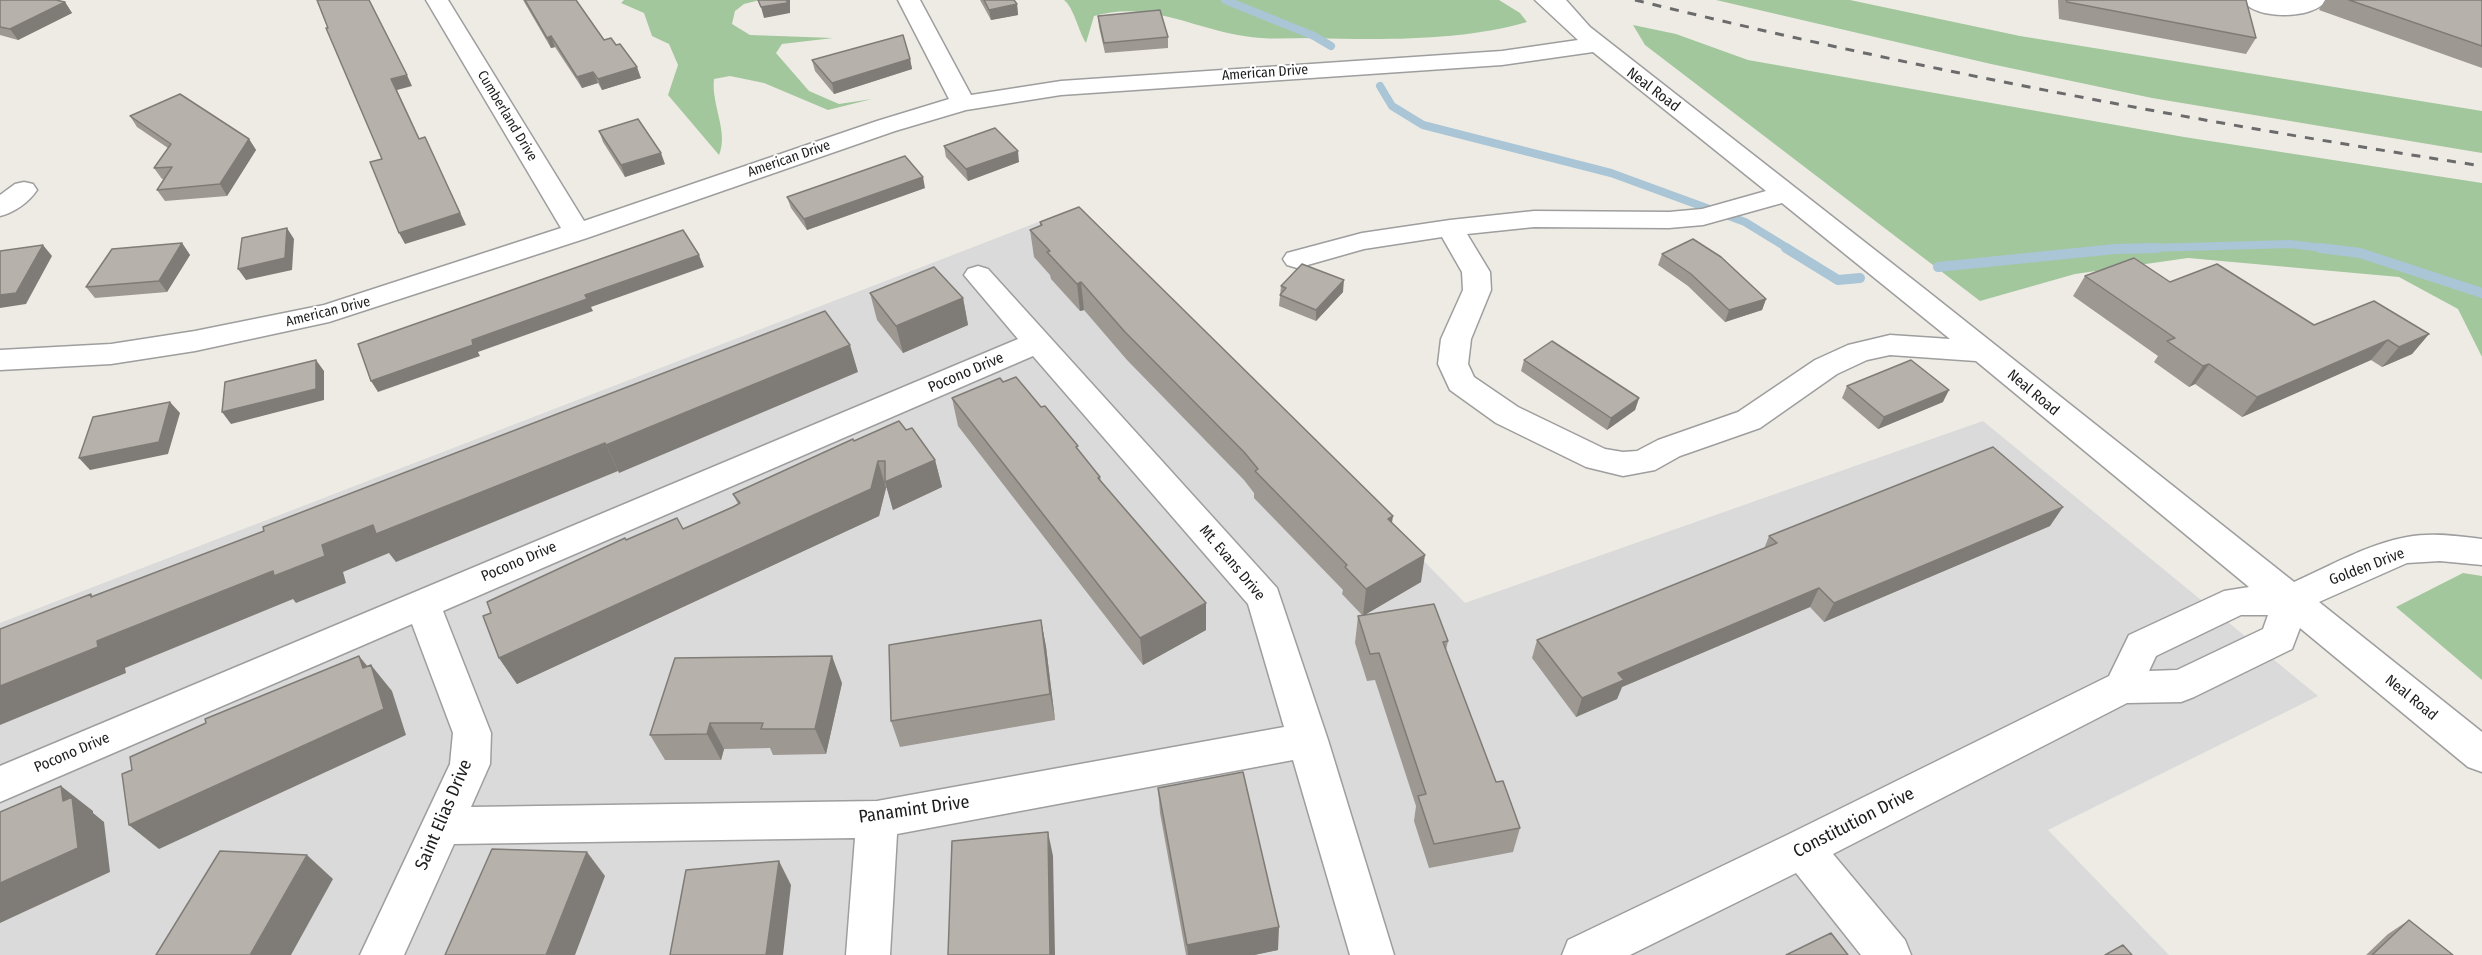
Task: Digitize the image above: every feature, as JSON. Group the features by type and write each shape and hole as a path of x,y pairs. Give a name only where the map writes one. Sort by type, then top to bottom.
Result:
{"street":[{"name":"Cumberland Drive","path":"437,0 577,232"},
{"path":"909,0 963,103"},
{"name":"Neal Road","path":"1546,0 1589,39 1982,351 2482,755"},
{"name":"Neal Road","path":"1554,0 1589,39"},
{"path":"2253,0 2270,6 2294,9 2306,8 2316,0"},
{"name":"American Drive","path":"0,360 111,354 268,327 374,300 886,126 963,103 1062,88 1502,58 1589,39"},
{"path":"0,208 24,190"},
{"path":"1297,259 1362,241 1534,219 1669,220 1703,217 1785,194"},
{"path":"1450,228 1476,272 1477,290 1456,339 1453,364 1461,383 1507,415 1598,459 1623,464 1643,462 1669,448 1749,420 1826,367 1859,352 1890,345 1982,351"},
{"name":"Mt. Evans Drive","path":"978,275 1264,598 1372,955"},
{"name":"Pocono Drive","path":"0,784 1038,342"},
{"name":"Golden Drive","path":"2290,600 2376,560 2407,550 2440,548 2482,552"},
{"path":"2123,687 2142,646 2237,600 2290,600"},
{"name":"Constitution Drive","path":"1584,955 1802,849 2123,687 2181,686 2279,638 2290,600"},
{"name":"Saint Elias Drive","path":"381,955 470,764 472,733 423,603"},
{"name":"Panamint Drive","path":"442,826 877,819 1308,740"},
{"path":"868,955 877,819"},
{"path":"1802,849 1889,955"}],"shaded area":[{"path":"1077,207 1465,603 1983,421 2318,696 2048,830 2169,955 0,955 0,623"}],"green space":[{"path":"624,0 760,0 744,4 735,11 732,24 750,35 833,38 782,44 776,53 809,91 839,104 872,99 828,110 764,83 730,76 714,79 722,137 719,155 668,95 678,65 669,44 652,36 644,13 621,3"},
{"path":"1064,0 1499,0 1520,13 1527,22 1476,33 1421,38 1269,38 1225,32 1169,17 1132,11 1094,16 1086,43 1071,8"},
{"path":"1716,0 1850,0 2020,36 2482,111 2482,153 2152,98 1991,64"},
{"path":"1633,25 1676,34 1748,60 2184,137 2482,183 2482,357 2458,309 2399,277 2188,258 2075,274 1980,301 1645,45"},
{"path":"2463,573 2482,576 2482,680 2396,607"}],"building":[{"path":"0,0 65,2 10,29 0,27"},
{"path":"317,0 369,0 407,75 391,79 419,139 425,137 460,213 399,233 370,162 382,159 326,28 328,28"},
{"path":"525,0 576,0 604,40 611,38 616,45 620,44 637,67 598,79 593,72 577,77 551,36 547,38"},
{"path":"758,0 787,0 787,3 761,7"},
{"path":"984,0 1014,0 1017,4 989,10"},
{"path":"2066,0 2246,0 2256,38 2067,2"},
{"path":"2349,0 2482,0 2482,46"},
{"path":"1160,10 1168,37 1104,43 1098,16"},
{"path":"903,35 910,59 832,83 812,60"},
{"path":"180,94 249,139 220,184 157,190 172,167 154,168 171,144 130,116"},
{"path":"638,119 661,153 621,165 599,131"},
{"path":"995,128 1018,151 966,169 944,146"},
{"path":"905,156 923,177 804,219 787,197"},
{"path":"1079,207 1393,516 1388,519 1425,555 1366,589 1345,567 1347,565 1255,471 1258,469 1244,452 1125,332 1081,282 1077,284 1030,230 1042,225 1040,222"},
{"path":"287,228 285,258 238,269 242,238"},
{"path":"683,230 699,255 585,295 587,299 472,340 473,345 371,381 358,344"},
{"path":"1693,239 1721,257 1766,299 1729,310 1691,274 1662,254"},
{"path":"182,243 159,281 86,287 112,249"},
{"path":"43,245 16,293 0,295 0,251"},
{"path":"2134,258 2170,282 2217,264 2314,325 2374,301 2429,334 2399,347 2388,340 2257,397 2209,364 2203,366 2167,341 2175,338 2085,276"},
{"path":"1302,264 1344,280 1316,310 1280,295 1286,288 1281,286"},
{"path":"934,267 963,298 896,326 870,293"},
{"path":"825,311 850,345 606,445 605,443 376,534 373,525 322,545 325,556 274,576 273,571 97,641 98,647 0,686 0,629 264,531 263,527"},
{"path":"1552,341 1639,398 1611,418 1524,360"},
{"path":"316,360 316,389 222,412 225,382"},
{"path":"1911,360 1949,390 1884,417 1847,386"},
{"path":"1016,377 1041,407 1045,406 1078,446 1076,447 1100,477 1098,478 1206,603 1140,638 952,398 1000,378 1003,382"},
{"path":"170,402 159,442 79,458 93,417"},
{"path":"899,421 906,430 912,428 935,460 885,482 885,461 878,461 871,489 499,658 483,616 491,613 487,602 625,538 626,540 677,518 683,529 740,503 733,494 853,439 854,441"},
{"path":"1993,447 2063,507 1834,603 1819,588 1618,673 1624,680 1582,698 1537,640 1777,543 1769,536"},
{"path":"1434,604 1448,641 1443,642 1496,782 1503,781 1520,828 1434,844 1418,796 1426,794 1379,653 1370,654 1358,616"},
{"path":"1041,620 1050,694 891,721 889,645"},
{"path":"359,656 363,668 371,665 384,709 129,825 122,774 132,770 130,757 206,723 205,719"},
{"path":"832,656 815,729 761,729 763,723 710,723 707,734 650,735 675,658"},
{"path":"1243,772 1279,927 1187,945 1158,788"},
{"path":"61,786 63,801 72,797 78,848 0,883 0,812"},
{"path":"1048,832 1050,955 948,955 952,841"},
{"path":"492,849 587,852 546,955 445,955"},
{"path":"220,851 307,855 250,955 156,955"},
{"path":"779,861 766,955 670,955 686,870"},
{"path":"2409,920 2453,955 2372,955"},
{"path":"1831,933 1848,955 1786,955"},
{"path":"2123,945 2132,955 2105,955"}],"waterway":[{"path":"1225,0 1314,36 1331,46"},
{"path":"1380,86 1392,106 1423,125 1611,173 1745,222 1789,249"},
{"path":"2112,249 2290,244 2331,249"},
{"path":"1786,248 1838,280 1860,278"},
{"path":"1938,267 2115,249 2157,248"},
{"path":"2320,248 2360,253 2482,293"}],"railway":[{"path":"1635,0 1845,49 2057,92 2269,131 2482,166"}]}
